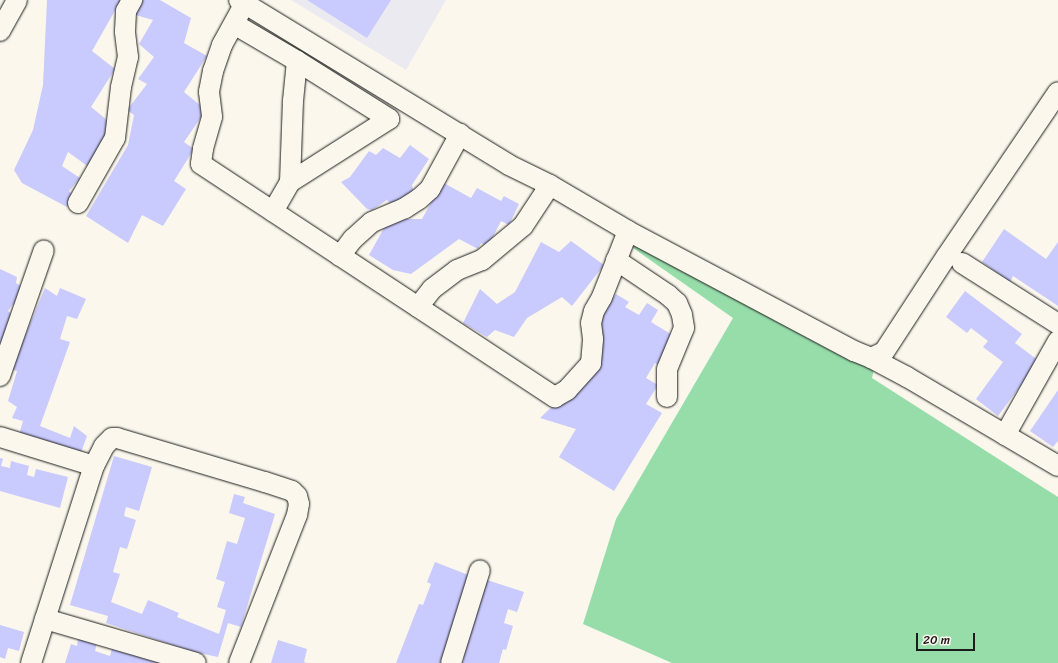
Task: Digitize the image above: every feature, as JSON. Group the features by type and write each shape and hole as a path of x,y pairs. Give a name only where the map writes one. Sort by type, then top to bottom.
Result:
{"street":[{"path":"0,31 17,0"},
{"path":"78,203 115,138 121,86 128,57 126,11 132,0"},
{"path":"628,231 602,297 594,311 591,323 593,339 591,363 567,390 555,397 201,164 203,148 212,117 209,92 213,71 222,45 234,24 242,2 509,165 550,186 628,231 854,351 871,358 1058,466"},
{"path":"234,24 297,61 389,119 290,182 273,211"},
{"path":"290,182 293,101 297,61"},
{"path":"871,358 884,352 946,257 1058,92"},
{"path":"340,256 352,239 372,222 405,208 419,199 430,189 460,134"},
{"path":"418,307 438,284 457,270 482,260 523,226 550,186"},
{"path":"0,376 44,250"},
{"path":"616,260 668,294 677,303 682,315 684,328 667,369 667,397"},
{"path":"962,263 1058,324"},
{"path":"1005,435 1058,341"},
{"path":"0,437 94,466"},
{"path":"31,663 94,466 104,446 112,438 117,438 266,482 292,491 297,496 299,504 297,515 239,663"},
{"path":"451,663 480,570"},
{"path":"45,619 196,663"}],"shaded area":[{"path":"291,0 446,0 406,70"}],"green space":[{"path":"641,234 878,352 872,378 1058,497 1058,663 672,663 583,624 616,519 733,318 633,248"}],"building":[{"path":"47,0 121,0 92,51 115,69 91,107 112,124 90,168 68,152 62,166 80,178 69,191 74,197 67,207 22,183 14,170 33,130 43,85"},
{"path":"138,0 160,0 191,18 184,43 207,56 184,92 206,110 184,142 194,149 174,181 186,189 163,226 142,215 128,243 86,216 128,145 134,115 127,110 147,84 138,79 154,57 139,44 153,20 132,14"},
{"path":"307,0 391,0 367,38"},
{"path":"410,145 429,159 412,185 413,190 404,204 395,208 387,200 372,210 367,209 341,182 350,177 369,151 376,155 383,148 400,158"},
{"path":"442,182 471,198 477,188 501,201 504,196 519,204 509,225 501,221 488,247 481,243 478,249 459,239 411,274 393,270 369,255 389,219 422,219"},
{"path":"1004,229 1046,259 1058,242 1058,306 1013,276 1010,282 982,262"},
{"path":"571,241 604,265 572,306 562,297 527,318 514,337 495,330 487,337 463,323 480,289 497,304 515,292 541,242 559,252"},
{"path":"0,269 17,277 16,283 24,288 21,302 12,305 8,311 14,316 0,358"},
{"path":"45,288 57,296 60,288 86,299 77,319 67,316 60,339 70,342 40,426 70,438 74,426 87,436 80,455 19,435 23,421 12,418 17,407 8,401 17,371 11,369"},
{"path":"965,291 1022,334 1015,343 1039,361 998,416 976,399 1003,362 983,347 988,341 971,328 967,333 946,317"},
{"path":"616,294 629,302 625,307 639,315 647,303 658,310 651,322 679,339 662,367 655,363 646,378 658,385 646,404 662,413 614,491 559,457 576,429 540,418 595,366 593,328"},
{"path":"1058,390 1058,441 1053,447 1030,431"},
{"path":"114,456 152,467 139,511 126,507 124,516 136,520 127,549 120,547 113,572 120,574 111,602 142,614 148,600 179,613 177,617 219,634 226,610 217,607 225,582 216,579 227,541 237,544 245,518 229,513 234,494 245,497 243,503 275,514 241,627 228,623 218,657 194,652 106,623 108,616 70,605"},
{"path":"0,458 3,459 1,466 10,468 11,461 29,466 27,475 34,477 36,469 68,477 60,508 0,491"},
{"path":"435,562 476,578 443,663 396,663 419,604 423,605 431,584 427,582"},
{"path":"484,579 524,592 517,612 508,609 504,623 513,626 506,650 503,649 499,663 463,663 464,657 460,656"},
{"path":"0,625 24,632 19,651 8,648 5,659 0,657"},
{"path":"78,638 97,643 95,651 110,656 113,645 176,663 65,663 71,644 77,646"},
{"path":"278,640 307,649 304,662 307,663 271,663"}]}
